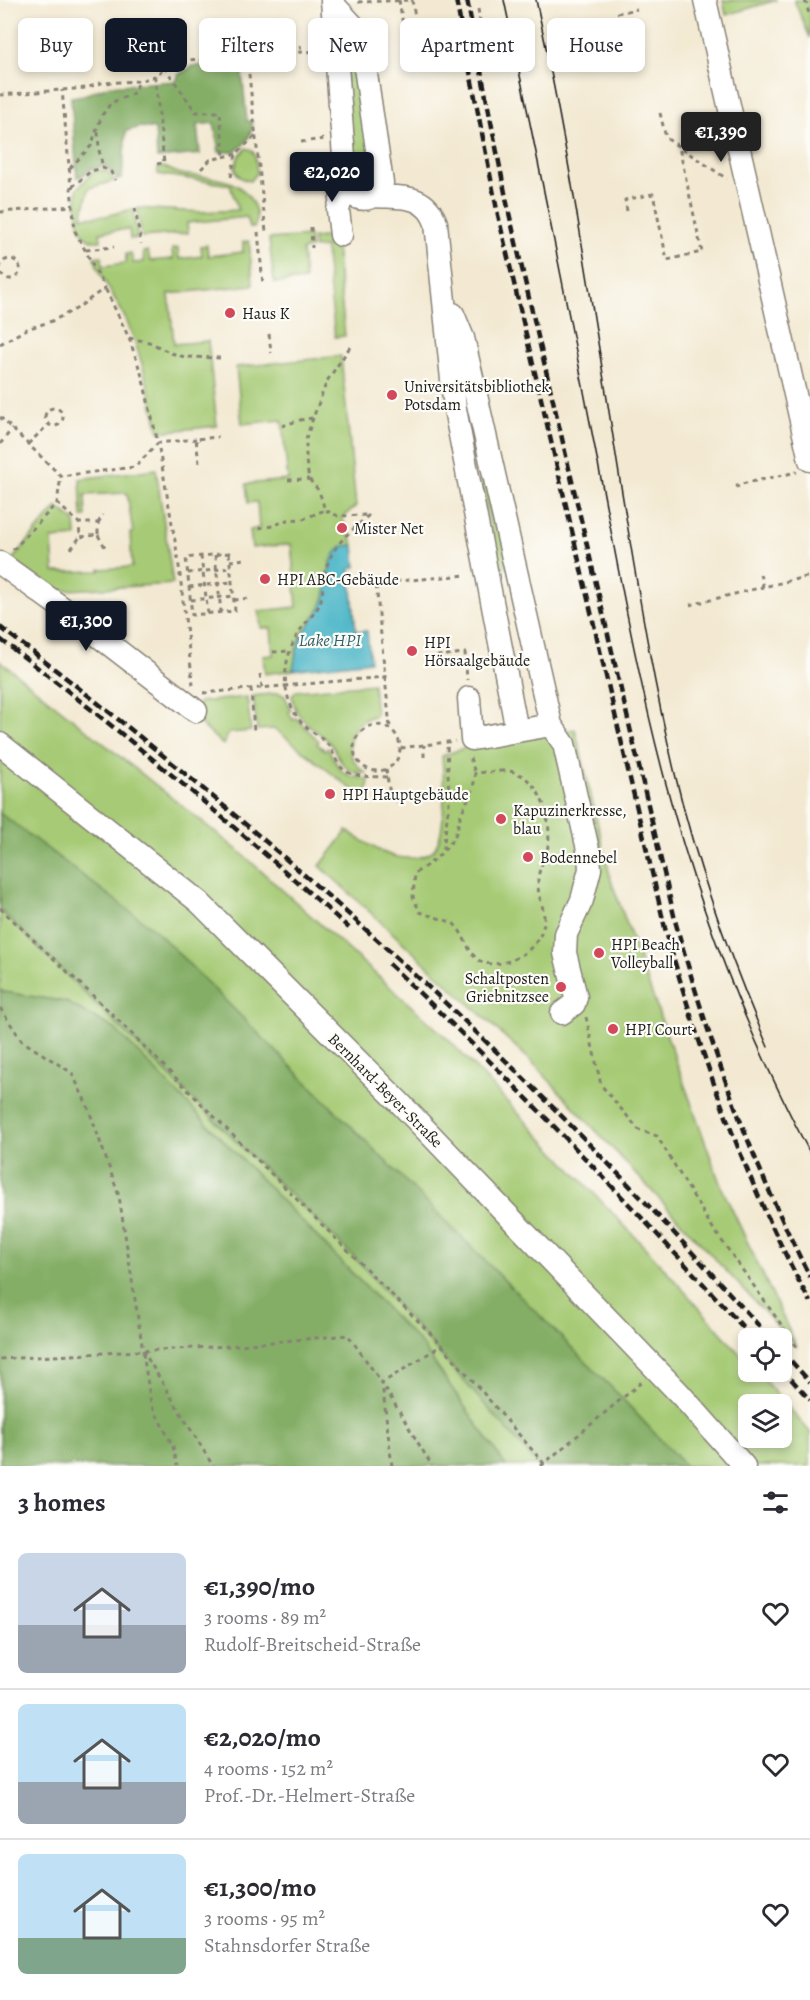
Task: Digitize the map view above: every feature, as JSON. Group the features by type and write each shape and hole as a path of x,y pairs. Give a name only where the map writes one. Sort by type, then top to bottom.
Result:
{"street":[{"path":"705,0 750,194 806,458"},
{"path":"332,2 333,18"},
{"path":"332,2 360,33 378,187"},
{"path":"337,72 347,188 353,196 364,200 378,187"},
{"path":"341,235 338,210 346,183"},
{"path":"378,187 414,199 429,208 436,223 455,409 517,731"},
{"path":"443,290 463,338 551,725 564,744 589,854 590,869 582,900 566,934 565,953 576,997 574,1004 562,1013"},
{"path":"0,563 196,711"},
{"path":"469,698 472,739 551,725"},
{"name":"Bernhard-Beyer-Straße","path":"0,744 199,902 399,1102 656,1370 744,1466"}],"path":[{"path":"399,0 402,18"},
{"path":"332,2 412,0 415,18"},
{"path":"805,0 810,17"},
{"path":"478,9 480,18"},
{"path":"616,13 637,9"},
{"path":"300,45 301,52"},
{"path":"296,52 308,51"},
{"path":"0,95 86,88 101,83 140,81 160,72"},
{"path":"168,72 196,112 220,112 224,156"},
{"path":"249,72 259,145 266,232"},
{"path":"155,76 165,163 158,164"},
{"path":"70,168 90,146 98,131 102,115 111,103 132,94 140,81"},
{"path":"62,90 75,231 129,338 142,376 158,443 177,558 194,694 385,677"},
{"path":"660,112 666,138 750,194"},
{"path":"98,131 103,168"},
{"path":"201,169 210,160 236,154 256,136"},
{"path":"301,142 342,137"},
{"path":"627,211 625,200 653,194 667,260 702,252 680,147"},
{"path":"231,177 236,154"},
{"path":"71,188 91,171 103,168 111,172 115,180"},
{"path":"0,212 73,206"},
{"path":"135,208 141,244"},
{"path":"311,227 312,248"},
{"path":"258,232 263,284"},
{"path":"85,250 114,247"},
{"path":"10,259 16,261 19,273 11,278 5,277 1,272 1,263 10,259"},
{"path":"0,344 27,329 52,321 76,309 105,288"},
{"path":"269,334 271,353"},
{"path":"129,338 149,342 185,357 223,358"},
{"path":"352,344 327,381 305,448 309,479 319,491 326,510 338,516 369,515 336,545 328,559 318,607 298,635 291,651 284,671 285,686 296,715 328,745 339,765 346,772 387,777"},
{"path":"53,408 61,412 62,423 57,426 48,424 46,419 48,411 53,408"},
{"path":"0,417 61,476"},
{"path":"282,426 313,418"},
{"path":"28,444 48,424"},
{"path":"0,444 12,429"},
{"path":"61,476 135,467 158,443 218,437"},
{"path":"196,440 199,463"},
{"path":"738,488 737,485 806,458"},
{"path":"0,563 57,503 61,476"},
{"path":"288,480 309,479"},
{"path":"57,503 79,523 98,523"},
{"path":"260,528 287,520 303,519 326,510"},
{"path":"103,516 98,523 98,535 105,547"},
{"path":"71,549 80,537 79,523"},
{"path":"80,537 98,535"},
{"path":"229,553 235,611 192,615 186,558 201,556 229,553"},
{"path":"215,555 221,612"},
{"path":"201,556 208,614"},
{"path":"230,561 245,559"},
{"path":"188,573 231,568"},
{"path":"390,728 376,584 486,573"},
{"path":"760,574 763,587"},
{"path":"690,604 810,576"},
{"path":"189,586 232,582"},
{"path":"191,600 220,597 250,598"},
{"path":"273,652 291,651"},
{"path":"437,656 465,653 469,698"},
{"path":"260,674 262,688"},
{"path":"250,689 254,732"},
{"path":"379,724 390,728 398,737 401,748 398,758 386,769 373,770 362,765 354,748 358,736 367,727 379,724"},
{"path":"401,748 472,739"},
{"path":"442,853 456,833 460,817 474,787 476,773 501,771 518,773 533,786 543,802 549,832 548,847 538,880 538,897 544,919 541,930 528,951 517,959 503,963 489,964 479,960 470,953 453,923 420,912 413,897 415,873 442,853 449,802 447,742"},
{"path":"424,745 424,757"},
{"path":"386,769 389,789 397,803"},
{"path":"443,802 449,802"},
{"path":"0,908 107,1009 442,1345 544,1465 656,1370"},
{"path":"0,1008 22,1041 72,1073 88,1107 119,1196 151,1404 173,1446 177,1466"},
{"path":"585,1012 601,1085 639,1130 657,1137 710,1224 797,1347"},
{"path":"0,1359 143,1351 348,1335 382,1383 432,1466"},
{"path":"382,1383 442,1345"},
{"path":"143,1351 213,1466"},
{"path":"382,1383 392,1466"}],"green space":[{"path":"723,0 777,0 726,15"},
{"path":"794,0 810,0 810,38"},
{"path":"199,66 199,72 242,72 247,121 252,121 248,139 242,146 234,152 219,152 214,123 197,125 200,154 157,158 155,129 141,127 126,131 122,178 116,180 116,176 104,166 91,169 77,177 71,97 81,96 109,86 176,81 179,74 187,72 187,69"},
{"path":"344,72 357,72 374,165 350,167"},
{"path":"246,148 252,150 255,155 257,173 250,181 237,174 235,169 238,157"},
{"path":"164,167 181,174 223,180 241,188 255,209 257,219 254,228 249,228 247,217 187,223 188,233 142,237 137,208 202,212 238,210 230,185 158,174 158,168"},
{"path":"102,170 110,174 114,181 89,188 82,217 105,216 133,209 138,238 130,239 129,229 100,232 101,241 92,240 81,230 77,189 93,172"},
{"path":"309,236 311,248 302,250 305,280 274,283 269,239"},
{"path":"335,236 345,336 335,337 325,247 314,248 313,238"},
{"path":"249,241 253,285 169,294 174,344 208,341 217,426 159,432 137,347 94,257 102,256 103,266 126,263 126,254 131,253 133,263 144,262 143,252 148,251 150,261 173,259 172,249 178,248 179,259 202,256 201,246 207,245 208,256 243,252 243,242"},
{"path":"456,345 510,567 493,568 492,566 498,565 467,414"},
{"path":"341,356 356,506 342,518 354,545 342,547 327,576 326,595 319,612 303,633 296,650 293,670 265,674 263,656 273,655 271,628 261,628 259,611 297,607 291,544 252,548 250,530 259,528 257,502 248,503 246,484 288,480 282,420 242,424 236,367"},
{"path":"156,469 173,584 51,591 11,561 57,507 75,521 76,537 52,539 54,572 100,571 100,569 132,567 130,533 133,533 127,493 85,495 86,517 82,517 80,479"},
{"path":"0,661 240,852 449,1040 655,1258 738,1352 738,1382 766,1382 776,1394 738,1394 738,1448 792,1448 792,1412 810,1432 810,1466 506,1466 421,1344 115,1029 66,1002 0,990"},
{"path":"373,684 376,715 358,725 350,740 352,757 366,773 356,772 344,766 329,742 301,717 292,696 296,691"},
{"path":"279,693 285,696 293,720 296,718 319,741 317,744 325,750 328,748 342,771 352,776 369,779 367,796 363,798 275,729 257,730 253,696"},
{"path":"247,697 251,731 229,733 223,745 195,719 199,702"},
{"path":"575,729 611,880 721,1186 788,1328 779,1328 532,1062 320,866 347,831 384,853 402,858 423,856 432,852 439,840 443,817 442,756 469,746"},
{"path":"0,813 155,930 620,1396 685,1466 539,1466 355,1258 0,910"},
{"path":"0,990 66,1002 115,1029 421,1344 506,1466 0,1466"}],"water":[{"name":"Lake HPI","path":"354,545 356,567 350,568 356,631 367,631 370,661 293,670 301,638 324,600 333,557 342,546"}],"tram line":[{"path":"504,0 636,658 666,784 710,926 766,1064 810,1153"},
{"path":"536,0 573,191 636,579 669,748 706,883 741,982 768,1047"}],"railway":[{"path":"456,0 498,215 665,928 694,1025 745,1166 810,1302"},
{"path":"467,0 509,213 676,924 703,1015 734,1104 769,1191 810,1277"},
{"path":"0,627 156,749 381,943 453,1010 594,1149 761,1328"},
{"path":"0,639 178,780 349,928"},
{"path":"389,964 483,1054 574,1147 744,1328"},
{"path":"792,1362 810,1382"},
{"path":"792,1380 810,1400"}],"place":[{"name":"Haus K","path":"230,313"},
{"name":"Universitätsbibliothek Potsdam","path":"392,395"},
{"name":"Mister Net","path":"342,528"},
{"name":"HPI ABC-Gebäude","path":"265,579"},
{"name":"HPI Hörsaalgebäude","path":"412,651"},
{"name":"HPI Hauptgebäude","path":"330,794"},
{"name":"Kapuzinerkresse, blau","path":"501,819"},
{"name":"Bodennebel","path":"528,857"},
{"name":"HPI Beach Volleyball","path":"599,953"},
{"name":"Schaltposten Griebnitzsee","path":"561,987"},
{"name":"HPI Court","path":"613,1029"}]}
